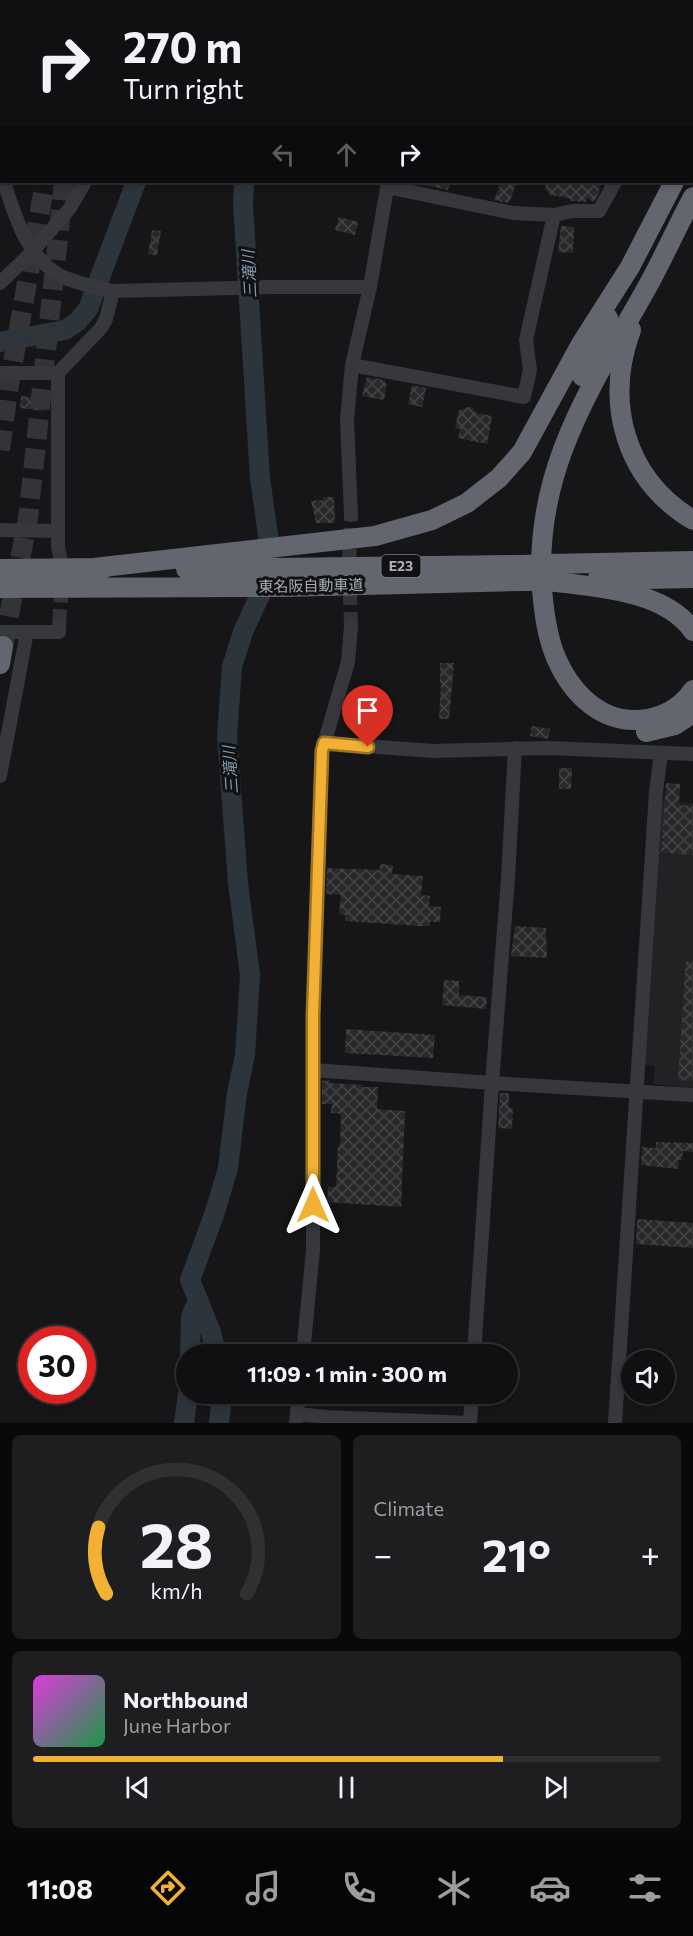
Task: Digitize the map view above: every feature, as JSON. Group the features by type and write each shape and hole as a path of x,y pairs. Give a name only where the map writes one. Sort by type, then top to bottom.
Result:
{"highway":[{"path":"673,183 630,267 595,351 557,430 540,476 533,509 528,568 531,607 539,646 560,693 584,717 614,730 645,733 675,724 693,713"},
{"path":"693,197 651,280 585,398 561,451 548,494 542,532 541,573 548,634 569,683 592,706 618,718 646,719 674,710 693,690"},
{"path":"187,571 284,547 375,536 403,529 450,512 485,490 522,452 581,344 630,267"},
{"path":"651,280 625,348 619,382 621,417 631,451 650,482 676,508 693,520"},
{"name":"東名阪自動車道","path":"0,568 94,568 284,577 550,572 693,561"},
{"name":"東名阪自動車道","path":"0,588 187,571"},
{"path":"550,572 659,603 678,614 693,631"},
{"name":"東名阪自動車道","path":"550,572 693,578"}],"street":[{"path":"4,183 24,236 33,251 60,276 86,284 108,290 370,287"},
{"path":"0,283 33,251 70,208 84,183"},
{"path":"351,515 347,420 352,365 370,287 388,184 513,213 554,215 572,211 599,211 614,183"},
{"path":"352,365 524,397 530,370 526,340 554,215"},
{"path":"58,547 58,373 106,319 108,290"},
{"path":"0,373 58,373"},
{"path":"0,530 58,531"},
{"path":"1,647 27,632 58,632 59,626"},
{"path":"304,1344 313,1250 313,1016 322,751 348,662 351,626"},
{"path":"0,776 27,632"},
{"path":"324,743 433,751 515,748 693,754"},
{"path":"475,1344 515,748"},
{"path":"615,1423 655,804 661,753"},
{"path":"313,1070 693,1095"},
{"path":"296,1418 327,1417 470,1423 471,1404"}],"shaded area":[{"path":"661,801 693,803 693,1088 653,1084 655,1066 642,1065"}],"building":[{"path":"416,183 450,183 448,190"},
{"path":"501,183 517,183 509,203 494,200"},
{"path":"547,183 601,183 594,202 587,198 586,202 551,196 545,189"},
{"path":"339,217 358,222 355,235 335,230"},
{"path":"561,226 574,227 573,253 558,252"},
{"path":"152,230 161,231 157,256 148,254"},
{"path":"367,377 385,380 387,383 384,400 362,396"},
{"path":"412,385 426,388 422,407 408,404"},
{"path":"21,396 45,398 44,411 20,408"},
{"path":"473,408 476,413 492,416 487,444 458,438 460,429 455,428 459,410"},
{"path":"323,497 334,497 335,523 316,523 311,501 323,500"},
{"path":"440,663 454,663 449,719 439,719"},
{"path":"532,726 550,729 548,739 530,736"},
{"path":"559,768 572,768 571,789 559,789"},
{"path":"666,783 680,784 679,805 693,806 693,855 661,852"},
{"path":"380,864 393,865 392,874 423,876 421,895 430,896 429,906 441,907 440,922 430,922 430,926 419,926 345,921 345,915 339,914 341,895 326,894 327,868 380,870"},
{"path":"515,926 546,928 547,958 511,956"},
{"path":"686,960 693,961 693,1081 678,1080"},
{"path":"444,980 459,981 459,995 487,997 486,1009 442,1005"},
{"path":"346,1029 435,1035 433,1058 345,1053"},
{"path":"330,1080 330,1083 378,1087 377,1109 405,1111 401,1207 327,1202 328,1186 336,1187 341,1114 331,1113 332,1104 322,1104 322,1081"},
{"path":"500,1093 509,1093 509,1108 513,1109 512,1129 498,1128"},
{"path":"656,1142 693,1143 693,1152 683,1151 678,1169 641,1165 642,1147 656,1148"},
{"path":"637,1219 693,1223 693,1248 636,1244"}],"waterway":[{"path":"0,342 65,330 77,322 88,309 136,183"},
{"name":"三滝川","path":"214,1344 190,1280 215,1212 228,1168 237,1093 245,1055 250,975 238,883 227,736 232,667 243,632 266,582 269,542 260,478 243,204 244,183"},
{"name":"三滝川","path":"190,1344 191,1317 198,1300"},
{"name":"三滝川","path":"184,1423 187,1404"},
{"path":"219,1423 221,1404"}],"tunnel":[{"path":"0,450 9,384 45,183"},
{"path":"3,646 28,519 64,183"},
{"path":"351,515 349,566 351,626"},
{"path":"58,547 63,570 59,626"}],"route":[{"path":"313,1205 313,1016 322,751 324,743 368,747"}]}
